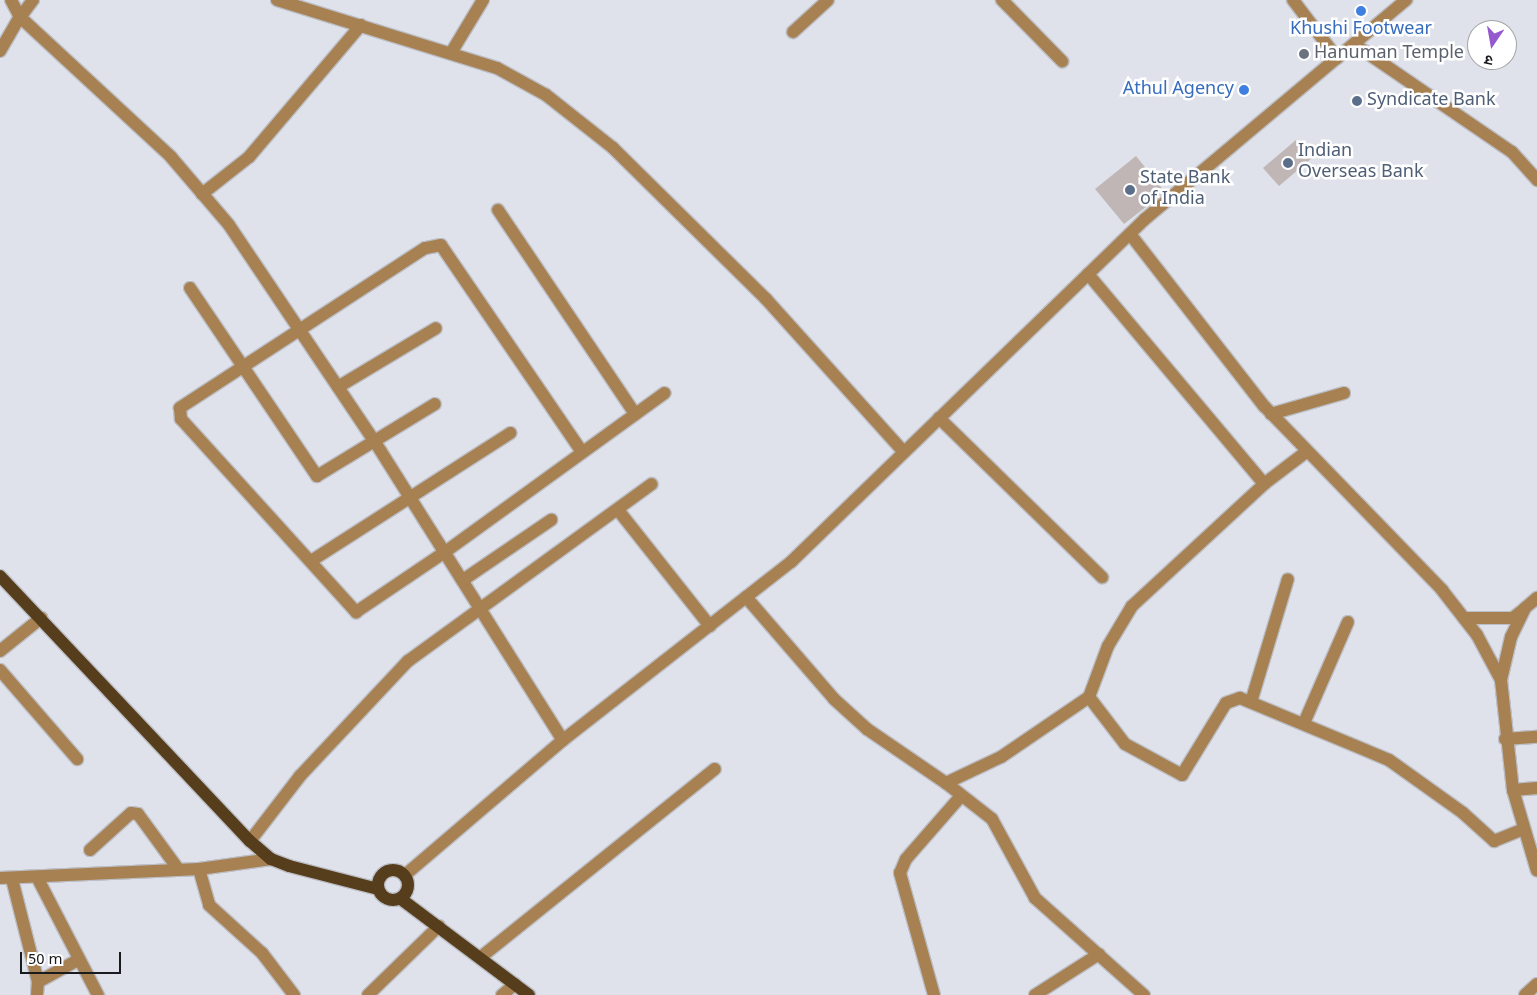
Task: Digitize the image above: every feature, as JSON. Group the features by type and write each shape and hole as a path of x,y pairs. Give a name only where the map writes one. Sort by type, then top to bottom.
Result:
{"main road":[{"path":"0,576 250,841 271,859 378,889 385,898 401,898 482,957 529,995"},
{"path":"378,889 386,872 405,875 408,888 401,898"}],"street":[{"path":"11,0 20,17 170,157 229,225 375,442 408,498 463,580 563,740"},
{"path":"0,51 20,17 33,0"},
{"path":"277,0 451,53 525,80 613,148 766,299 904,452"},
{"path":"451,53 483,0"},
{"path":"793,32 828,0"},
{"path":"1293,0 1337,58"},
{"path":"405,875 563,740 791,562 1130,234 1406,0"},
{"path":"1010,2 1062,61"},
{"path":"202,194 250,157 361,26"},
{"path":"1354,44 1512,152 1537,180"},
{"path":"498,210 635,414"},
{"path":"1130,234 1272,414 1464,618 1501,680"},
{"path":"582,452 441,244 425,248 184,402 181,420 356,612 445,552 665,393"},
{"path":"1088,274 1264,484"},
{"path":"190,288 314,474 323,474 435,404"},
{"path":"338,387 436,328"},
{"path":"1272,414 1344,393"},
{"path":"939,418 1102,577"},
{"path":"311,561 510,433"},
{"path":"946,783 1001,757 1089,696 1108,646 1132,606 1264,484 1270,484 1306,452"},
{"path":"250,841 300,776 408,661 652,484"},
{"path":"618,510 710,626"},
{"path":"463,580 551,520"},
{"path":"1251,702 1288,579"},
{"path":"746,597 834,698 867,729 946,783 992,819 1035,898 1144,995"},
{"path":"1464,618 1513,618 1537,598"},
{"path":"1525,608 1511,637 1501,680 1505,739 1513,790 1537,871"},
{"path":"0,651 41,618"},
{"path":"1304,723 1348,622"},
{"path":"0,670 77,759"},
{"path":"1089,696 1125,744 1178,776 1188,773 1226,703 1240,698 1304,723 1389,760 1494,841 1524,829"},
{"path":"1505,739 1537,737"},
{"path":"482,957 715,769"},
{"path":"1513,790 1537,788"},
{"path":"934,995 900,872 906,859 961,796"},
{"path":"90,850 131,813 138,814 179,870"},
{"path":"38,995 38,982 6,878 199,869 271,859"},
{"path":"199,869 209,905 262,953 294,995"},
{"path":"37,877 78,960 98,995"},
{"path":"368,995 439,926"},
{"path":"1035,995 1099,954"},
{"path":"38,982 78,960"},
{"path":"502,995 515,984"},
{"path":"1524,995 1537,984"}],"building":[{"name":"Indian Overseas Bank","path":"1296,140 1312,158 1279,186 1263,168"},
{"name":"State Bank of India","path":"1136,156 1165,192 1124,224 1095,189"}],"place":[{"name":"Khushi Footwear","path":"1361,11"},
{"name":"Hanuman Temple","path":"1304,54"},
{"name":"Athul Agency","path":"1244,90"},
{"name":"Syndicate Bank","path":"1357,101"},
{"name":"Indian Overseas Bank","path":"1288,163"},
{"name":"State Bank of India","path":"1130,190"}]}
